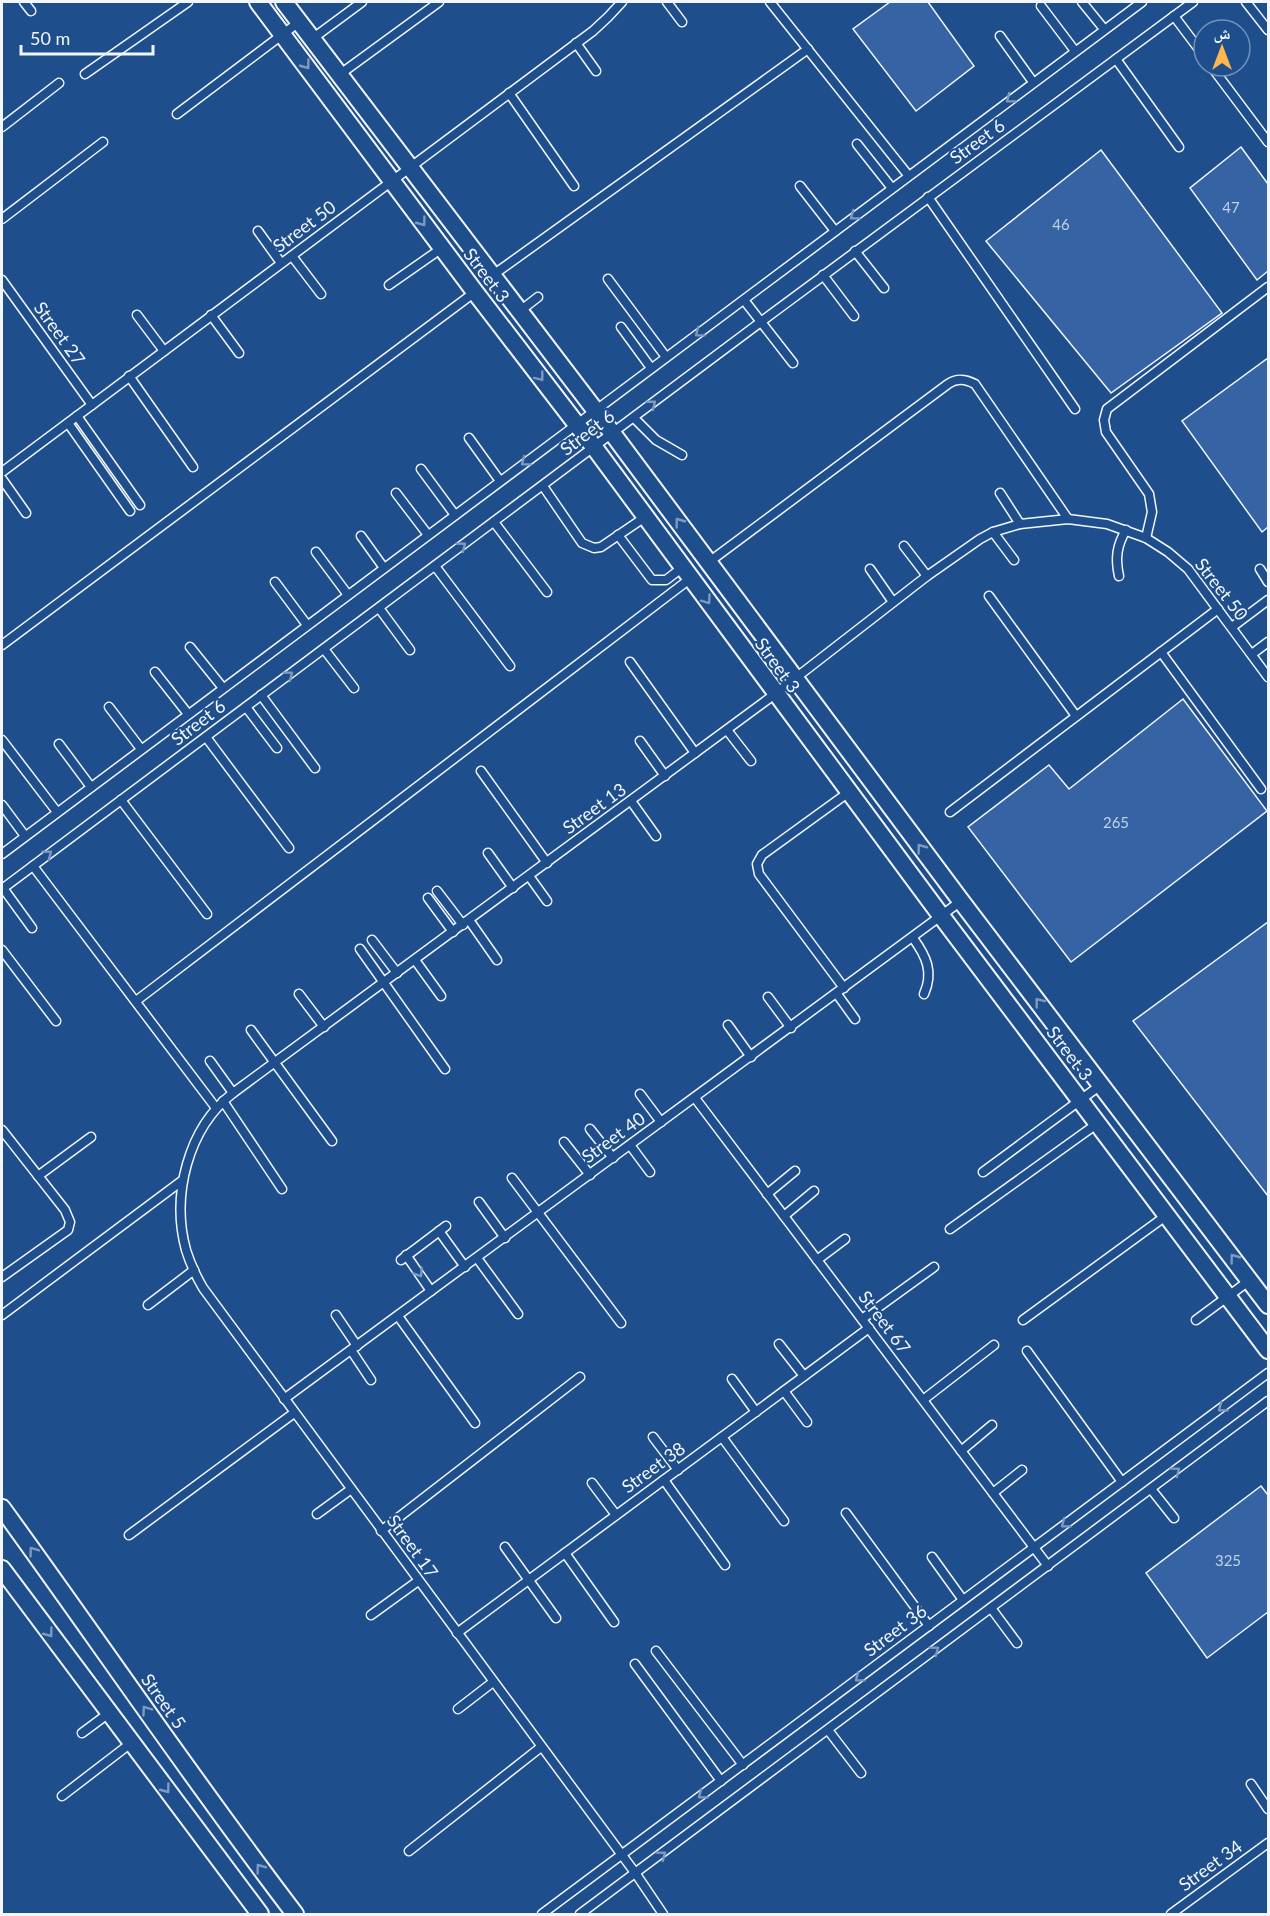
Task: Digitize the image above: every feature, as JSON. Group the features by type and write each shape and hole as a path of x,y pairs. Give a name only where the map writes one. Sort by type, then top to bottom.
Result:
{"street":[{"name":"Street 3","path":"258,2 594,447 942,917 1269,1350"},
{"name":"Street 3","path":"284,2 596,410 961,901 1269,1305"},
{"name":"Street 5","path":"2,1508 230,1830 295,1914"},
{"path":"3,1574 260,1914"}],"lane":[{"path":"24,2 31,11"},
{"path":"85,74 188,2"},
{"path":"312,39 362,2"},
{"path":"339,75 439,2"},
{"name":"Street 50","path":"2,472 576,43 608,17 622,2"},
{"path":"667,2 682,22"},
{"path":"1082,2 1104,29"},
{"name":"Street 6","path":"2,854 744,300 891,187 1142,2"},
{"name":"Street 6","path":"2,889 613,434 760,321 1193,2"},
{"path":"1246,2 1269,30"},
{"path":"774,3 908,175"},
{"path":"1041,6 1075,51"},
{"path":"1174,16 1192,40"},
{"path":"177,114 299,22"},
{"path":"1000,36 1033,82"},
{"path":"576,43 596,70"},
{"path":"493,276 808,49"},
{"path":"1116,58 1179,147"},
{"path":"1220,78 1269,142"},
{"path":"2,128 59,84"},
{"path":"509,93 574,186"},
{"path":"2,219 103,142"},
{"path":"856,144 891,187"},
{"path":"800,186 835,231"},
{"path":"928,197 1075,409"},
{"path":"258,231 281,263"},
{"path":"388,285 442,248"},
{"path":"855,251 884,288"},
{"path":"292,255 321,294"},
{"path":"823,275 854,316"},
{"path":"608,279 666,357"},
{"name":"Street 27","path":"2,280 92,405"},
{"path":"1146,538 1152,512 1149,494 1106,432 1104,420 1107,409 1269,287"},
{"path":"2,645 475,292"},
{"path":"520,311 538,297"},
{"path":"744,300 793,363"},
{"path":"137,315 164,351"},
{"path":"211,315 239,353"},
{"path":"621,327 651,368"},
{"path":"129,376 193,467"},
{"path":"709,562 948,384 958,380 975,384 1068,519"},
{"path":"77,416 140,505"},
{"path":"634,418 656,440 682,455"},
{"path":"68,423 130,511"},
{"path":"469,438 500,481"},
{"path":"420,469 454,515"},
{"path":"2,479 26,513"},
{"path":"543,486 582,543 588,547 601,547 645,516"},
{"path":"396,493 428,535"},
{"path":"999,493 1020,524"},
{"name":"Street 50","path":"1068,519 1107,524 1126,530 1146,538 1168,552 1188,569 1269,676"},
{"name":"Street 13","path":"183,1180 190,1154 201,1130 216,1108 233,1093 776,694 927,576 980,539 993,532 1020,524 1068,519"},
{"path":"494,522 547,592"},
{"path":"1119,576 1117,553 1126,530"},
{"path":"993,532 1014,560"},
{"path":"618,535 652,580 666,580 687,573"},
{"path":"361,536 384,568"},
{"path":"904,546 927,576"},
{"path":"316,552 348,595"},
{"path":"435,566 510,666"},
{"path":"870,569 893,602"},
{"path":"1260,569 1269,582"},
{"path":"136,1001 687,573"},
{"path":"275,582 308,625"},
{"path":"989,596 1076,716"},
{"path":"1232,627 1269,600"},
{"path":"379,608 410,650"},
{"path":"950,812 1218,609"},
{"path":"1252,654 1269,642"},
{"path":"190,646 223,688"},
{"path":"324,649 354,688"},
{"path":"1161,652 1261,789"},
{"path":"630,662 695,753"},
{"path":"155,672 188,714"},
{"path":"261,695 315,768"},
{"path":"109,707 141,749"},
{"path":"246,707 277,748"},
{"path":"727,730 751,761"},
{"path":"206,737 289,848"},
{"path":"2,740 57,812"},
{"path":"640,741 665,776"},
{"path":"59,744 91,787"},
{"path":"481,771 547,863"},
{"path":"849,792 762,855 757,864 759,874 841,991 855,1019"},
{"path":"121,800 207,914"},
{"path":"631,801 656,836"},
{"path":"2,805 25,836"},
{"path":"488,853 513,888"},
{"path":"33,866 216,1108"},
{"path":"529,876 547,901"},
{"path":"2,889 32,928"},
{"path":"437,891 498,960"},
{"path":"428,898 453,932"},
{"name":"Street 40","path":"284,1399 961,901"},
{"path":"913,938 924,953 929,969 924,994"},
{"path":"372,940 397,973"},
{"path":"360,949 445,1069"},
{"path":"2,950 56,1022"},
{"path":"415,960 441,996"},
{"path":"299,994 324,1027"},
{"path":"768,996 791,1028"},
{"path":"728,1025 751,1057"},
{"path":"251,1030 332,1141"},
{"path":"210,1060 233,1093"},
{"path":"983,1172 1102,1084"},
{"path":"640,1094 661,1122"},
{"name":"Street 67","path":"695,1098 1048,1566"},
{"path":"223,1101 282,1189"},
{"path":"950,1229 1098,1123"},
{"path":"590,1129 613,1158"},
{"path":"2,1130 69,1218 68,1230 2,1277"},
{"path":"38,1176 91,1137"},
{"path":"564,1142 590,1175"},
{"path":"630,1145 650,1172"},
{"path":"767,1194 795,1171"},
{"path":"512,1178 621,1323"},
{"path":"2,1315 183,1180"},
{"name":"Street 17","path":"183,1180 181,1203 186,1249 203,1288 350,1490 636,1874 663,1914"},
{"path":"784,1216 814,1191"},
{"path":"478,1202 505,1238"},
{"path":"1023,1320 1167,1215"},
{"path":"431,1291 404,1257 443,1229 465,1267"},
{"path":"818,1260 845,1239"},
{"path":"477,1258 518,1314"},
{"path":"862,1319 934,1267"},
{"path":"148,1305 194,1270"},
{"path":"1196,1320 1250,1280"},
{"path":"336,1315 371,1380"},
{"path":"398,1316 475,1423"},
{"name":"Street 38","path":"457,1633 869,1328"},
{"path":"779,1344 804,1376"},
{"path":"923,1401 994,1345"},
{"path":"1027,1351 1122,1482"},
{"name":"Street 36","path":"542,1914 1269,1373"},
{"path":"381,1531 580,1377"},
{"path":"732,1379 756,1412"},
{"path":"784,1391 807,1422"},
{"path":"580,1914 1269,1401"},
{"path":"129,1535 294,1413"},
{"path":"961,1451 992,1425"},
{"path":"654,1437 678,1470"},
{"path":"722,1437 784,1521"},
{"path":"993,1493 1022,1470"},
{"path":"664,1480 725,1565"},
{"path":"592,1483 616,1515"},
{"path":"1151,1489 1174,1518"},
{"path":"317,1514 350,1490"},
{"path":"846,1513 929,1626"},
{"path":"505,1547 556,1618"},
{"path":"565,1552 614,1622"},
{"path":"932,1557 963,1600"},
{"path":"371,1615 418,1581"},
{"path":"991,1608 1017,1643"},
{"path":"656,1651 743,1765"},
{"path":"635,1664 721,1781"},
{"path":"458,1709 493,1682"},
{"path":"82,1733 109,1713"},
{"path":"828,1730 861,1773"},
{"path":"62,1796 131,1743"},
{"path":"409,1851 541,1747"},
{"path":"1251,1784 1269,1809"},
{"name":"Street 34","path":"1171,1914 1269,1843"}],"building":[{"path":"890,2 928,2 974,66 916,111 853,29"},
{"path":"1241,147 1268,184 1268,271 1257,280 1190,188"},
{"path":"1101,150 1222,313 1111,393 986,241"},
{"path":"1268,358 1268,527 1262,532 1182,421"},
{"path":"1183,699 1267,811 1071,962 968,827 1049,765 1069,789"},
{"path":"1268,922 1268,1196 1133,1021"},
{"path":"1261,1486 1268,1495 1268,1612 1207,1658 1146,1573"}]}
